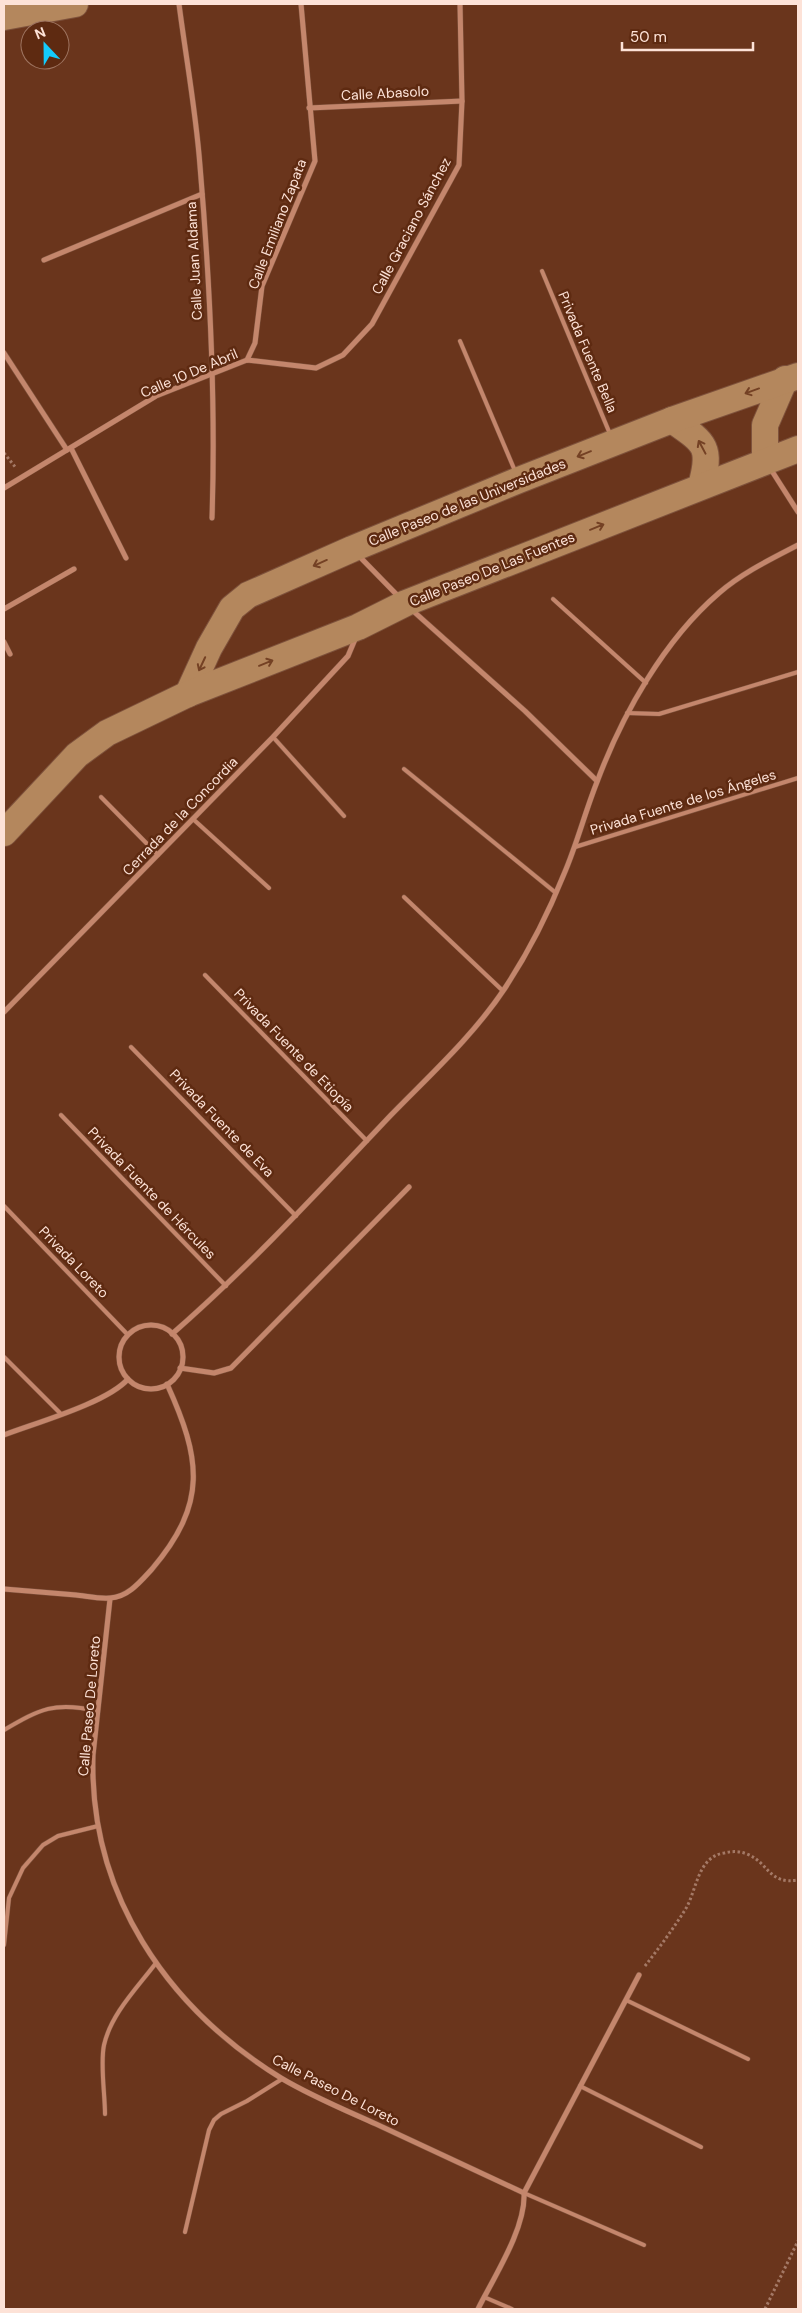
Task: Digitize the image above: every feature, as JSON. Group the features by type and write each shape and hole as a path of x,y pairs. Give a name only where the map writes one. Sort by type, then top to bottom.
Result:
{"street":[{"path":"8,14 75,4"},
{"name":"Calle Juan Aldama","path":"179,4 200,164 202,194 212,373 214,450 212,518"},
{"name":"Calle Emiliano Zapata","path":"247,360 255,343 262,286 315,161 301,4"},
{"name":"Calle Graciano Sánchez","path":"343,355 372,324 459,165 462,101 460,4"},
{"name":"Calle Abasolo","path":"309,108 462,101"},
{"path":"44,260 202,194"},
{"path":"4,353 69,449 126,558"},
{"name":"Calle 10 De Abril","path":"4,488 156,396 212,373 247,360 316,368 343,355"},
{"path":"791,377 765,425 766,461 798,512"},
{"name":"Calle Paseo de las Universidades","path":"188,694 209,648 232,608 248,595 352,549 519,480 672,420 791,377"},
{"path":"672,420 696,437 706,450 707,464 701,486"},
{"name":"Calle Paseo De Las Fuentes","path":"4,832 78,755 107,733 188,694 358,627 406,603 798,449"},
{"path":"172,1334 226,1287 296,1216 466,1036 503,990 534,940 556,893 575,847 597,782 627,713 646,683 680,635 717,594 732,582 798,545"},
{"path":"352,549 432,630 525,710 597,782"},
{"path":"4,609 74,569"},
{"name":"Cerrada de la Concordia","path":"4,1012 273,737 348,656 356,642 358,627"},
{"path":"4,642 10,654"},
{"path":"180,1368 214,1372 231,1368 409,1187"},
{"path":"145,1326 164,1328 172,1334 182,1350 180,1368 167,1384 153,1388 139,1387 128,1379 122,1371 119,1352 128,1335 145,1326"},
{"path":"4,1436 111,1393 128,1379"},
{"path":"4,1589 110,1598 135,1588 174,1538 186,1519 191,1504 193,1457 184,1422 167,1384"},
{"name":"Calle Paseo De Loreto","path":"110,1598 97,1711 93,1775 98,1826 105,1855 120,1900 135,1931 156,1963 184,1999 224,2037 282,2078 330,2103 524,2193"},
{"path":"478,2309 520,2224 525,2206 524,2193 638,1976"}],"lane":[{"name":"Privada Fuente Bella","path":"542,271 613,443"},
{"path":"460,341 519,480"},
{"path":"553,599 646,683"},
{"path":"627,713 659,714 798,672"},
{"path":"273,737 344,816"},
{"path":"404,769 556,893"},
{"name":"Privada Fuente de los Ángeles","path":"575,847 798,778"},
{"path":"101,797 158,855"},
{"path":"193,819 269,888"},
{"path":"404,897 503,990"},
{"name":"Privada Fuente de Etiopía","path":"205,975 367,1141"},
{"name":"Privada Fuente de Eva","path":"131,1046 296,1216"},
{"name":"Privada Fuente de Hércules","path":"61,1115 226,1287"},
{"name":"Privada Loreto","path":"4,1206 128,1335"},
{"path":"4,1357 60,1414"},
{"path":"4,1730 34,1714 56,1706 72,1705 97,1711"},
{"path":"4,1945 9,1898 23,1868 43,1845 58,1836 98,1826"},
{"path":"105,2114 104,2047 107,2035 117,2014 156,1963"},
{"path":"626,2000 748,2059"},
{"path":"185,2232 209,2130 214,2120 282,2078"},
{"path":"580,2086 701,2147"},
{"path":"524,2193 644,2245"},
{"path":"484,2297 512,2309"}],"path":[{"path":"4,453 23,477"},
{"path":"638,1976 686,1908 702,1867 716,1854 735,1851 748,1854 773,1876 786,1882 798,1880"},
{"path":"765,2309 798,2240"}]}
